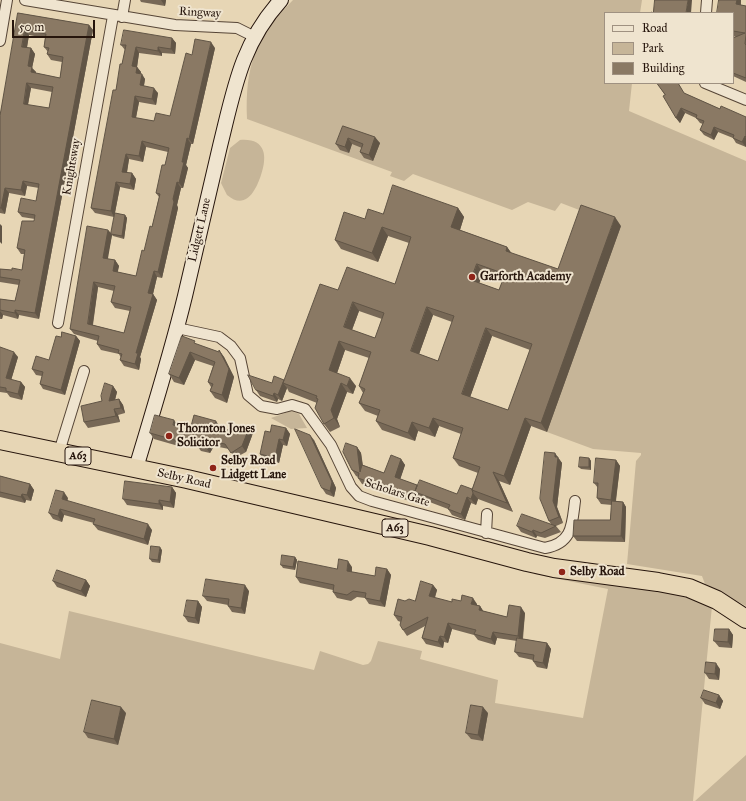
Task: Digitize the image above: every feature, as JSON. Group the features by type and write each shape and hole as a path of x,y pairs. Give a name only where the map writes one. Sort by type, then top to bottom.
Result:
{"highway":[{"name":"Selby Road","path":"0,440 136,468 423,534 527,562 560,569 658,582 689,588 717,600 746,619"}],"main road":[{"name":"Lidgett Lane","path":"136,468 177,328 234,88 253,36 281,0"}],"street":[{"path":"0,41 7,0"},
{"name":"Ringway","path":"25,0 175,25 231,27 253,36"},
{"name":"Knightsway","path":"58,323 117,16 125,0"},
{"path":"706,12 707,0"},
{"path":"707,84 746,100"},
{"name":"Scholars Gate","path":"177,328 219,337 231,346 240,358 248,395 260,406 269,409 292,405 305,409 331,445 346,479 359,496 372,501 537,546 554,546 562,542 569,532 575,501"},
{"path":"59,452 84,371"},
{"path":"486,533 487,514"}],"green space":[{"path":"293,0 642,0 640,12 604,12 604,84 632,84 629,111 746,161 746,606 705,584 702,576 627,564 636,461 641,453 593,449 547,432 621,226 561,203 555,211 528,202 512,210 413,174 404,181 390,176 392,172 247,119 248,83 255,54 261,40 280,14"},
{"path":"240,140 248,140 259,145 264,155 264,161 261,175 253,192 245,200 240,201 227,195 221,183 230,148"},
{"path":"291,411 299,414 307,428 291,429 271,418"},
{"path":"538,572 678,592 712,606 693,801 0,801 0,643 60,659 69,611 314,670 320,651 363,665 368,664 371,661 378,641 422,651 420,659 498,680 495,703 583,718 608,589 534,574"},
{"path":"746,755 746,801 695,801"}],"building":[{"path":"655,0 688,0 686,12 653,12"},
{"path":"719,0 737,0 736,4 746,6 746,78 734,73 734,38 745,33 734,31 734,12 717,12"},
{"path":"18,13 89,25 35,313 15,310 15,313 0,310 0,299 15,301 20,280 0,277 0,269 12,270 12,268 22,270 25,250 17,248 22,221 34,221 35,215 18,212 21,198 36,201 39,184 23,181 21,190 5,188 0,208 0,116","holes":["25,30 46,34 44,47 49,48 47,54 63,57 60,78 31,72 32,67 28,66 31,48 22,47","27,83 53,87 49,108 24,104"]},
{"path":"124,30 172,38 171,49 158,47 158,51 136,47 132,66 137,67 136,73 142,74 140,85 154,88 152,99 135,96 132,117 154,121 156,113 170,116 186,53 192,55 195,39 211,42 189,139 187,138 182,162 184,162 179,183 177,182 158,272 154,271 148,293 153,294 136,353 138,353 135,364 120,360 122,354 118,353 119,350 97,344 99,336 70,329 87,226 108,230 103,258 115,260 113,271 136,276 142,250 144,251 150,226 152,227 160,194 156,193 162,165 165,165 169,148 142,141 139,156 126,154 122,172 132,173 130,184 116,182 111,211 91,208 113,90 116,90 120,64 122,64 126,45 121,45","holes":["94,282 115,286 111,302 131,307 124,333 88,324"]},
{"path":"658,84 679,84 684,93 720,109 721,106 746,117 746,137 745,136 742,142 733,138 734,135 714,127 711,135 700,130 704,121 696,118 697,115 681,108 676,118 663,96 665,95"},
{"path":"343,126 375,137 369,155 360,152 363,144 348,138 345,147 336,144"},
{"path":"393,185 458,208 451,227 507,247 506,251 558,269 581,205 615,217 541,423 525,418 504,476 493,472 507,503 472,490 480,467 453,458 463,428 433,418 429,428 412,422 408,433 376,421 380,410 359,403 365,389 359,386 371,352 339,341 329,370 350,378 347,386 341,383 331,410 334,418 324,424 315,408 318,399 316,398 317,396 283,383 320,284 338,290 347,267 395,284 411,237 382,227 372,253 335,240 344,212 365,219 368,209 383,214","holes":["477,264 505,274 499,290 471,280","353,302 384,313 375,338 344,327","427,307 454,316 438,361 411,351","486,328 532,344 508,410 462,394"]},
{"path":"115,213 125,215 122,236 111,234"},
{"path":"62,332 76,336 61,390 40,384 43,372 32,369 36,356 49,360 56,336 61,337"},
{"path":"182,336 195,341 194,343 219,352 219,350 229,369 222,395 210,391 213,384 208,382 215,362 190,352 179,378 169,374"},
{"path":"0,347 14,352 6,378 21,382 18,394 6,391 6,388 0,387"},
{"path":"248,375 272,383 274,376 284,380 278,395 274,393 273,396 256,390"},
{"path":"105,383 113,386 109,401 119,399 121,408 114,409 116,416 84,422 81,406 102,401 101,396"},
{"path":"155,415 174,420 173,425 190,430 194,415 216,421 214,427 237,432 239,425 249,428 242,446 231,453 225,444 210,441 206,448 196,445 198,441 179,436 178,441 150,433"},
{"path":"272,425 286,428 283,440 279,439 275,458 260,454 265,431 270,432"},
{"path":"295,429 310,435 332,482 330,491 322,488"},
{"path":"346,443 357,447 360,472 362,465 384,473 391,455 401,459 395,477 417,485 414,494 409,492 408,496 358,478 359,473 352,470 343,452"},
{"path":"545,452 555,453 555,457 558,457 553,501 559,517 549,521 540,499"},
{"path":"580,457 589,458 589,467 579,467"},
{"path":"596,458 616,460 611,500 597,498 598,483 594,483"},
{"path":"0,476 30,484 27,495 22,494 21,497 0,492"},
{"path":"420,480 457,494 461,485 472,489 473,493 471,499 467,497 461,514 448,509 450,505 415,492"},
{"path":"125,481 172,487 170,502 159,500 159,504 123,499"},
{"path":"56,490 64,492 62,499 148,524 144,539 93,524 95,519 60,509 58,516 49,513"},
{"path":"612,501 623,502 621,536 573,536 574,520 610,520"},
{"path":"522,514 556,526 541,533 533,530 532,532 517,526"},
{"path":"151,546 160,547 158,560 150,559"},
{"path":"282,555 295,557 293,567 281,565"},
{"path":"339,559 348,561 347,571 375,576 376,567 387,569 380,601 365,598 366,593 353,591 347,595 333,592 334,585 296,577 298,561 337,569"},
{"path":"57,570 86,580 81,591 53,581"},
{"path":"206,579 245,585 241,608 228,606 229,599 203,596"},
{"path":"421,581 433,585 429,596 452,602 452,599 461,601 462,595 473,598 471,604 480,606 479,610 507,617 509,605 521,607 518,636 493,632 491,639 474,634 476,630 448,623 444,637 440,636 438,642 422,638 428,617 403,630 400,625 402,617 394,615 398,599 405,601 409,599 415,601"},
{"path":"187,600 198,601 195,618 184,616"},
{"path":"715,629 729,629 728,642 714,641"},
{"path":"517,638 547,643 543,663 533,661 534,655 515,652"},
{"path":"706,662 716,663 715,674 705,673"},
{"path":"704,690 719,695 716,703 701,698"},
{"path":"92,700 121,707 114,739 84,732"},
{"path":"471,705 483,707 478,735 466,733"}],"place":[{"name":"Garforth Academy","path":"472,277"},
{"name":"Thornton Jones Solicitor","path":"169,436"},
{"name":"Selby Road Lidgett Lane","path":"213,468"},
{"name":"Selby Road","path":"562,572"}]}
